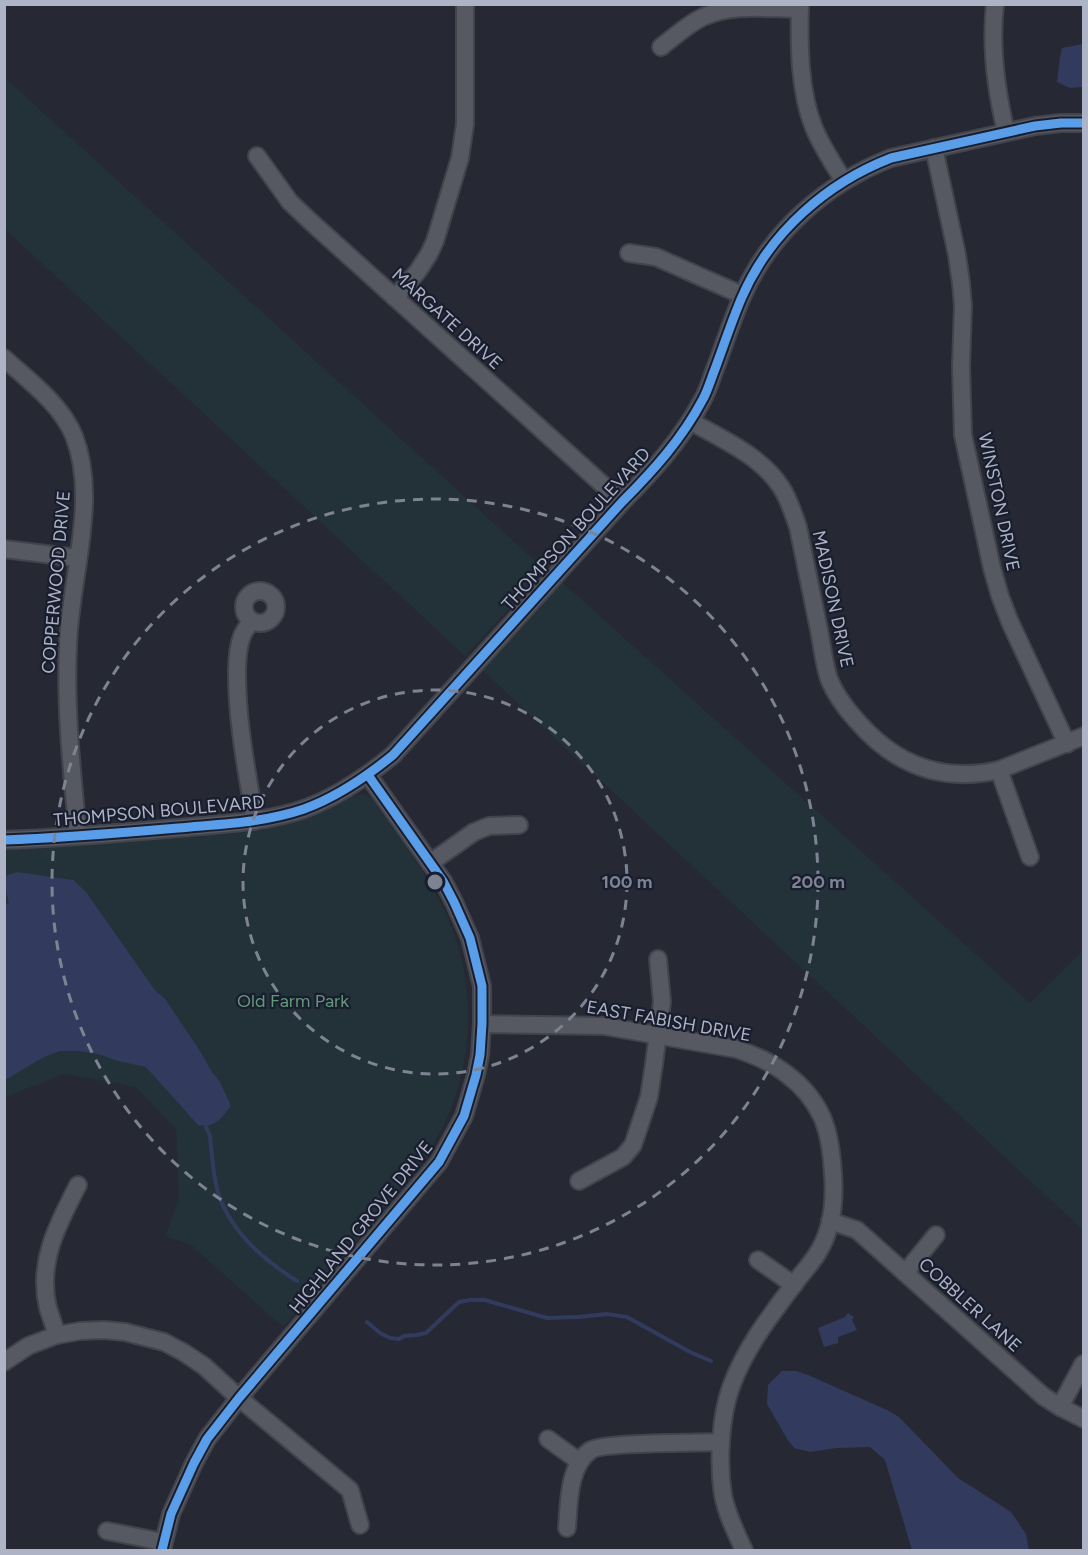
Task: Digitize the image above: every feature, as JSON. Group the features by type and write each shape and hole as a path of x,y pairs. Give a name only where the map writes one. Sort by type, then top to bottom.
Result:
{"street":[{"path":"395,298 429,254 460,158 465,124 465,4"},
{"path":"995,4 993,52 999,101 1006,132"},
{"path":"661,47 701,18 717,12 733,8 800,7 802,87 807,108 825,151 844,181"},
{"name":"THOMPSON BOULEVARD","path":"4,840 255,821 304,809 327,799 368,775 393,755 677,442 704,398 742,296 759,265 784,231 817,201 844,181 870,166 891,158 1035,126 1083,123"},
{"name":"WINSTON DRIVE","path":"934,148 961,283 963,435 992,568 1010,622 1067,744"},
{"name":"MARGATE DRIVE","path":"257,156 290,202 310,221 622,502"},
{"path":"629,253 656,257 742,296"},
{"name":"COPPERWOOD DRIVE","path":"4,358 48,398 65,419 73,435 82,465 84,490 68,642 67,689 78,836"},
{"name":"MADISON DRIVE","path":"690,421 742,450 765,468 781,487 798,527 829,679 864,730 892,753 924,769 962,774 985,773 999,770 1083,736"},
{"path":"4,549 78,558"},
{"path":"252,621 243,633 240,642 237,699 255,821"},
{"path":"999,770 1030,857"},
{"name":"HIGHLAND GROVE DRIVE","path":"107,1531 163,1546 171,1514 207,1438 440,1162 464,1116 480,1055 482,1024 482,986 470,938 443,881 368,775"},
{"path":"430,863 474,832 489,825 519,825"},
{"path":"579,1180 623,1157 633,1145 650,1097 662,1002 658,959"},
{"name":"EAST FABISH DRIVE","path":"482,1024 604,1026 736,1049 754,1055 790,1076 803,1089 823,1117 832,1159 834,1189 829,1228 818,1253 752,1343 730,1389 726,1409 721,1442 723,1496 729,1518 744,1551"},
{"path":"57,1335 48,1307 45,1282 46,1262 52,1241 78,1185"},
{"name":"COBBLER LANE","path":"830,1221 857,1230 1043,1396 1083,1419"},
{"path":"905,1273 936,1235"},
{"path":"758,1260 794,1285"},
{"path":"4,1362 28,1346 57,1335 80,1331 125,1332 164,1342 204,1366 350,1490 360,1525"},
{"path":"1060,1407 1083,1364"},
{"path":"548,1439 580,1462"},
{"path":"567,1528 571,1483 580,1462 591,1449 612,1446 721,1442"}],"green space":[{"path":"4,77 545,570 465,656 5,229"},
{"path":"562,582 1030,1003 1083,951 1083,1230 482,670"},
{"name":"Old Farm Park","path":"362,794 372,799 402,841 421,869 446,914 456,940 467,994 466,1050 453,1104 432,1146 369,1227 283,1327 191,1245 165,1236 179,1199 176,1129 136,1087 64,1074 5,1097 5,849 49,848 239,833 291,821"}],"water":[{"path":"1083,44 1083,87 1070,88 1057,82 1062,48"},
{"path":"17,872 73,880 86,892 154,989 165,999 220,1082 231,1106 218,1121 204,1126 198,1125 146,1067 98,1054 60,1051 42,1058 5,1080 4,906 9,903 5,876"},
{"path":"848,1313 854,1317 852,1320 857,1330 838,1337 838,1343 824,1347 818,1328 845,1317"},
{"path":"782,1371 796,1371 808,1375 899,1417 958,1478 1011,1512 1026,1534 1029,1550 912,1550 885,1460 870,1447 836,1448 810,1452 794,1448 787,1439 767,1404 768,1385"}],"waterway":[{"path":"206,1127 210,1136 217,1189 232,1222 262,1255 297,1281"},
{"path":"367,1322 380,1333 399,1339 404,1336 426,1333 459,1302 485,1300 547,1318 607,1314 627,1317 711,1361"}],"cycle path":[{"path":"4,840 257,820 304,809 328,799 362,779 393,755 666,454 705,396 738,306 754,273 768,251 803,212 845,181 891,158 1035,126 1084,123"},
{"path":"162,1550 171,1514 207,1439 439,1162 464,1116 476,1075 480,1055 482,986 470,938 443,881 368,775"}]}
